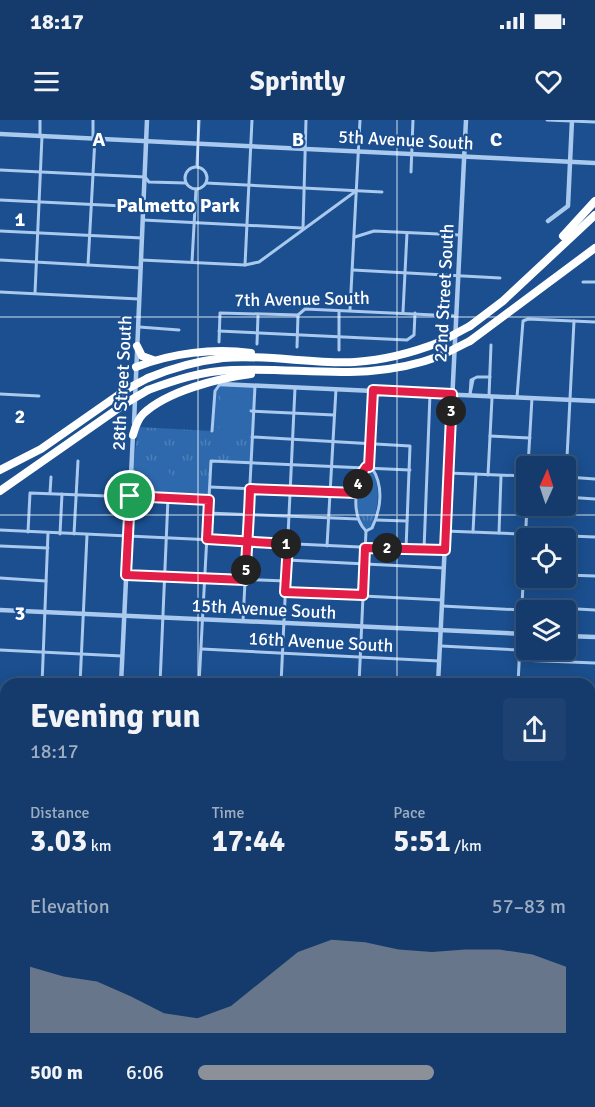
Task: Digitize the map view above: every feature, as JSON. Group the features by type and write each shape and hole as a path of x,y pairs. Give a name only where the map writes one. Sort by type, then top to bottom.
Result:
{"highway":[{"path":"503,301 595,201"},
{"path":"0,470 41,449 127,389 148,378 185,365 221,358 353,362 377,360 397,357 440,342 470,326 503,301 595,215"},
{"path":"0,491 131,404 148,390 173,381 230,370 360,373 388,371 410,367 440,356 470,341 595,248"},
{"path":"511,311 595,254"},
{"path":"137,346 146,359 156,360"},
{"path":"136,367 156,360 214,351 236,351 296,359"},
{"path":"133,435 141,416 151,408 189,388 242,375 286,371"},
{"path":"131,404 142,410 151,408"}],"street":[{"path":"35,293 40,120"},
{"path":"88,265 92,204 93,120"},
{"name":"28th Street South","path":"121,678 133,435 131,404 136,367 140,299 147,120"},
{"path":"197,167 199,120"},
{"path":"245,265 252,120"},
{"path":"303,229 306,120"},
{"path":"350,310 360,120"},
{"path":"411,172 413,120"},
{"name":"22nd Street South","path":"439,678 466,120"},
{"path":"547,120 595,122"},
{"path":"548,221 567,207 572,121"},
{"name":"5th Avenue South","path":"0,134 595,163"},
{"path":"0,170 145,177 149,182 186,183 196,189 206,183 206,173 197,167"},
{"path":"186,183 187,171 197,167"},
{"path":"206,183 382,192"},
{"path":"192,262 196,189"},
{"path":"141,260 245,265 264,260 356,191"},
{"path":"0,200 144,207"},
{"path":"143,220 303,229"},
{"path":"0,231 142,238"},
{"path":"354,237 374,231 460,236"},
{"path":"403,313 407,233"},
{"path":"0,260 141,268"},
{"path":"353,270 500,278"},
{"path":"583,282 595,282"},
{"path":"0,292 140,299"},
{"name":"7th Avenue South","path":"219,331 220,313 298,315 305,309 456,316"},
{"path":"339,311 339,350"},
{"path":"219,342 219,331 407,340 414,335 415,314"},
{"path":"257,344 258,315"},
{"path":"297,346 298,315"},
{"path":"517,397 523,321 528,319 595,322"},
{"path":"567,456 574,321"},
{"path":"138,327 179,330"},
{"path":"488,475 492,398 489,396 491,345"},
{"path":"470,395 473,380 477,376 490,377"},
{"path":"212,431 215,391 220,384 595,401"},
{"path":"243,621 255,384"},
{"path":"281,678 296,386"},
{"path":"327,546 336,388"},
{"path":"366,531 370,530 376,520 380,488 369,467 373,390"},
{"path":"424,550 430,393"},
{"path":"0,394 39,396"},
{"path":"529,456 532,398"},
{"path":"252,411 334,415"},
{"path":"490,436 530,438"},
{"path":"252,437 410,446 406,549"},
{"path":"199,678 211,460 410,470"},
{"path":"74,534 78,461"},
{"path":"359,678 366,531 358,519 357,493 360,476 369,467"},
{"path":"448,473 516,476"},
{"path":"473,532 476,474"},
{"path":"499,533 501,476"},
{"path":"50,494 51,477"},
{"path":"576,478 595,479"},
{"path":"210,487 357,493"},
{"path":"28,532 30,493 209,500"},
{"path":"60,534 62,494"},
{"path":"160,678 168,498"},
{"path":"576,498 595,499"},
{"path":"208,513 358,519"},
{"path":"376,520 408,521"},
{"path":"0,530 445,550"},
{"path":"446,531 516,534"},
{"path":"42,678 48,533"},
{"path":"80,678 87,535"},
{"path":"576,536 595,537"},
{"path":"0,546 48,548"},
{"path":"287,560 444,568"},
{"path":"126,575 286,581"},
{"path":"576,575 595,576"},
{"path":"0,578 46,580"},
{"path":"285,592 442,600"},
{"path":"442,606 516,610"},
{"path":"576,609 595,610"},
{"name":"15th Avenue South","path":"0,610 516,634"},
{"path":"576,636 595,637"},
{"path":"440,646 516,650"},
{"name":"16th Avenue South","path":"201,649 440,661"},
{"path":"0,650 122,656"},
{"path":"518,678 519,660 595,663"}],"green space":[{"path":"255,384 251,463 211,461 209,500 130,496 138,427 212,431 217,386"},
{"path":"251,387 249,435 219,433 221,388"},
{"path":"149,463 160,465 168,470 174,490 148,488"},
{"path":"199,466 200,492 177,491 178,481 182,474"},
{"path":"369,469 373,470 378,500 373,522 367,530 359,517 358,492 363,476"}],"district":[{"name":"Palmetto Park","path":"178,205"}],"route":[{"path":"130,496 126,575 245,580 247,542 249,514 249,500 250,489 357,493 362,473 366,467 369,467 373,390 452,394 445,550 365,548 363,595 285,592 288,544 247,542 207,539 209,500 130,496"}]}
